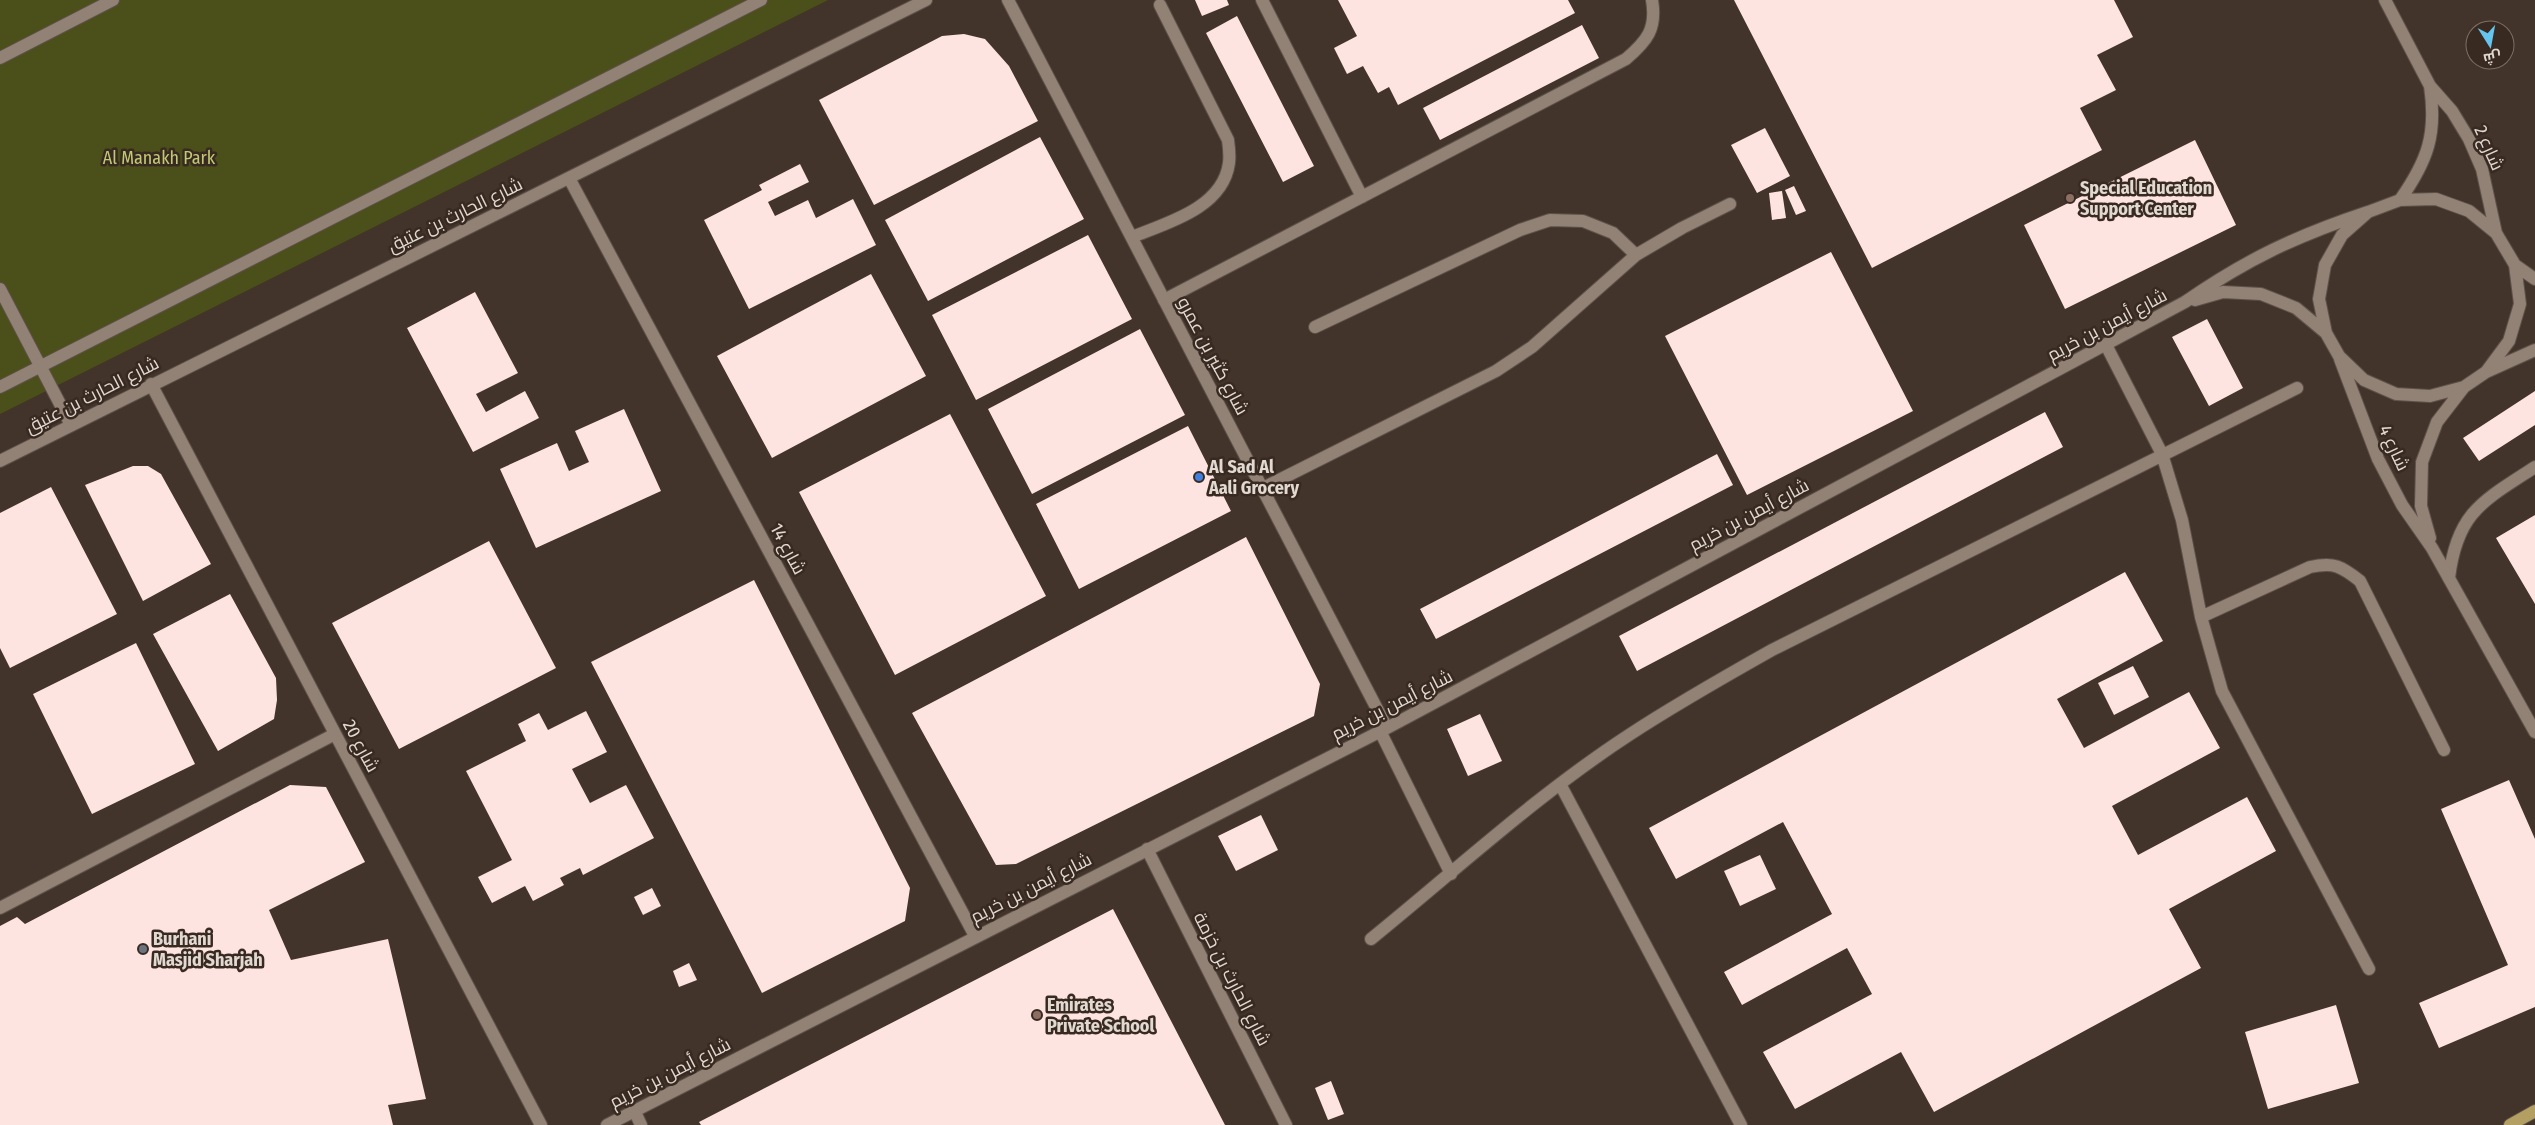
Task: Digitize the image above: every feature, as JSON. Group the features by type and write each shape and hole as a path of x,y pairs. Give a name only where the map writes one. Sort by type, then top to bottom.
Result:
{"main road":[{"path":"2510,1125 2535,1111"}],"street":[{"path":"0,58 113,0"},
{"path":"0,387 761,0"},
{"name":"شارع الحارث بن عتيق","path":"0,461 151,384 926,0"},
{"name":"شارع كثير بن عمرو","path":"1008,0 1263,488 1384,730 1451,874"},
{"path":"1262,0 1362,197"},
{"path":"1164,300 1626,60 1646,42 1655,16 1652,0"},
{"name":"شارع 2","path":"2385,0 2430,86 2452,111 2475,154 2489,193 2496,233"},
{"path":"1132,237 1182,216 1203,204 1220,187 1229,164 1228,140 1160,5"},
{"name":"شارع 2","path":"2400,200 2415,179 2426,157 2433,134 2434,110 2430,86"},
{"name":"شارع 14","path":"569,178 975,936"},
{"path":"2400,200 2436,199 2469,211 2496,233 2515,265 2520,304 2509,341 2486,372"},
{"name":"شارع أيمن بن خريم","path":"607,1125 975,936 1384,730 2106,345 2185,302 2227,273 2272,248 2320,228 2400,200"},
{"path":"1263,488 1496,371 1532,347 1636,255 1682,228 1730,204"},
{"path":"2368,212 2342,235 2325,265 2319,299 2326,333 2339,356 2364,380 2396,394 2430,396 2464,386 2486,372 2535,350"},
{"path":"1315,327 1520,230 1550,220 1583,221 1613,233 1636,255"},
{"path":"2515,265 2535,279"},
{"path":"0,289 70,426"},
{"name":"شارع أيمن بن خريم","path":"2185,302 2223,292 2261,294 2296,308 2326,333"},
{"path":"2106,345 2162,454 2182,520 2201,617 2222,691 2369,969"},
{"name":"شارع 4","path":"2339,356 2378,459 2402,505 2432,548 2535,732"},
{"name":"شارع 20","path":"151,384 541,1125"},
{"name":"شارع 4","path":"2432,548 2420,506 2422,462 2437,422 2464,386"},
{"path":"1370,939 1560,784 1636,731 1699,691 1772,650 2297,388"},
{"path":"2449,578 2452,558 2464,524 2488,498 2535,468"},
{"path":"2201,617 2310,567 2328,563 2345,569 2360,581 2444,750"},
{"path":"0,908 335,734"},
{"path":"1560,784 1741,1125"},
{"name":"شارع الحارث بن خزمة","path":"1147,849 1286,1125"},
{"path":"634,1112 641,1125"}],"green space":[{"name":"Al Manakh Park","path":"0,0 828,0 0,414"}],"building":[{"path":"1195,0 1227,0 1229,5 1202,16"},
{"path":"1338,0 1568,0 1575,13 1398,105 1389,87 1378,93 1363,66 1347,74 1334,48 1357,36"},
{"path":"1734,0 2114,0 2133,37 2097,55 2116,90 2080,108 2102,150 1872,268"},
{"path":"1237,16 1314,166 1283,182 1206,33"},
{"path":"1582,25 1599,58 1440,140 1423,108"},
{"path":"964,34 985,39 1009,66 1038,121 874,205 819,100 942,36"},
{"path":"1765,128 1790,176 1757,193 1731,145"},
{"path":"1040,137 1084,219 928,301 885,220"},
{"path":"2195,140 2236,225 2065,309 2024,225"},
{"path":"800,164 809,182 768,202 775,216 808,200 816,218 853,199 876,245 749,309 704,220 762,190 759,185"},
{"path":"1794,186 1806,211 1796,215 1785,190"},
{"path":"1782,191 1786,218 1772,220 1769,193"},
{"path":"1088,235 1132,319 976,400 932,315"},
{"path":"1831,252 1913,411 1747,495 1665,336"},
{"path":"871,274 926,376 772,458 717,356"},
{"path":"475,292 518,373 476,394 486,412 525,391 539,418 473,452 407,328"},
{"path":"2207,319 2243,388 2209,406 2172,337"},
{"path":"1140,329 1185,415 1032,494 988,409"},
{"path":"2535,391 2535,425 2479,461 2463,438"},
{"path":"624,409 661,491 536,548 500,469 557,443 569,471 589,462 575,431"},
{"path":"2045,412 2063,447 1637,671 1619,636"},
{"path":"950,414 1046,596 895,675 799,492"},
{"path":"1188,426 1231,511 1079,589 1036,504"},
{"path":"1717,454 1733,485 1436,639 1420,609"},
{"path":"133,466 148,466 161,474 211,564 143,601 85,485"},
{"path":"51,487 117,614 10,668 0,648 0,513"},
{"path":"2535,515 2535,604 2496,538"},
{"path":"1246,537 1320,684 1314,716 1016,864 996,865 912,713"},
{"path":"489,541 556,668 399,749 332,623"},
{"path":"2125,572 2163,641 2057,699 2084,748 2189,692 2220,748 2112,806 2138,855 2247,797 2276,851 2169,909 2201,968 1934,1112 1901,1052 1795,1109 1763,1052 1872,994 1847,948 1742,1005 1724,972 1832,914 1783,822 1676,879 1649,828"},
{"path":"754,580 910,888 905,921 762,993 591,662"},
{"path":"230,594 276,678 277,700 274,719 218,751 153,634"},
{"path":"136,643 195,764 92,814 33,694"},
{"path":"2133,666 2149,697 2114,715 2098,683"},
{"path":"586,711 607,752 572,769 590,803 626,785 654,838 583,875 580,868 560,878 564,885 533,901 525,886 492,903 478,877 512,860 466,771 526,741 518,724 539,713 548,730"},
{"path":"1480,714 1502,761 1468,776 1447,729"},
{"path":"2509,780 2535,839 2535,1007 2439,1048 2419,1003 2508,965 2441,809"},
{"name":"Burhani Masjid Sharjah","path":"290,785 326,787 365,862 269,910 291,960 388,939 426,1099 388,1105 393,1125 0,1125 0,926 17,917 25,924"},
{"path":"1261,815 1278,850 1236,871 1218,836"},
{"path":"1760,855 1776,889 1740,906 1724,871"},
{"path":"652,888 661,906 643,915 634,897"},
{"name":"Emirates Private School","path":"1113,909 1225,1125 701,1125 699,1122"},
{"path":"689,963 697,980 679,987 673,971"},
{"path":"2336,1005 2359,1083 2268,1109 2245,1032"},
{"path":"1331,1081 1344,1114 1328,1120 1315,1088"}],"place":[{"name":"Special Education Support Center","path":"2070,198"},
{"name":"Al Sad Al Aali Grocery","path":"1199,477"},
{"name":"Burhani Masjid Sharjah","path":"143,949"},
{"name":"Emirates Private School","path":"1037,1015"}]}
